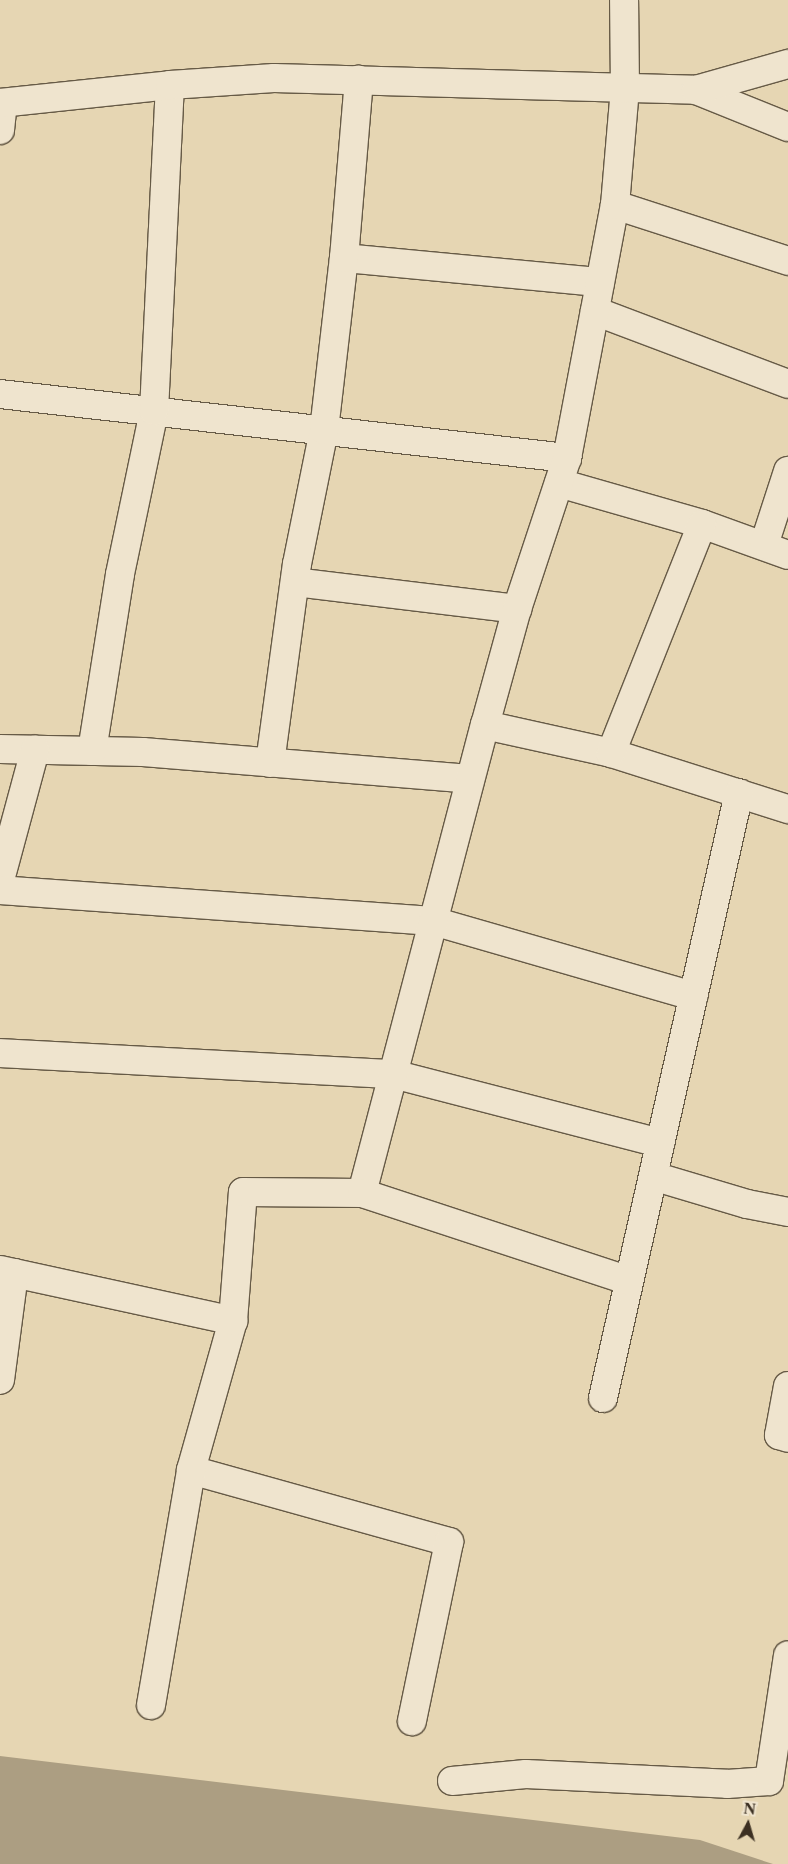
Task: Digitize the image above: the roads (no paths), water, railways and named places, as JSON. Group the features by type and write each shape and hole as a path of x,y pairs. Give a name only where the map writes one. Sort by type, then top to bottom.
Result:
{"street":[{"path":"362,1193 470,780 517,609 563,470 615,205 625,89 624,0"},
{"path":"0,130 2,103 170,85 274,78 696,90 788,64"},
{"path":"270,763 295,582 324,430 344,258 359,80"},
{"path":"92,751 120,574 154,411 170,85"},
{"path":"696,90 788,127"},
{"path":"615,205 788,261"},
{"path":"344,258 600,282"},
{"path":"595,311 788,384"},
{"path":"0,394 324,430 563,470 702,524 776,550 788,471"},
{"path":"611,753 702,524"},
{"path":"295,582 517,609"},
{"path":"485,725 611,753 788,809"},
{"path":"0,749 142,752 470,780"},
{"path":"0,880 35,750"},
{"path":"603,1398 739,794"},
{"path":"0,890 433,921 693,996"},
{"path":"0,1053 393,1074 660,1143"},
{"path":"653,1176 747,1204 788,1212"},
{"path":"151,1705 191,1470 232,1321 243,1192 362,1193 629,1281"},
{"path":"0,1380 7,1271 232,1321"},
{"path":"788,1386 779,1435 788,1438"},
{"path":"191,1470 449,1542 412,1721"},
{"path":"452,1781 526,1774 727,1784 769,1781 788,1655"}]}
